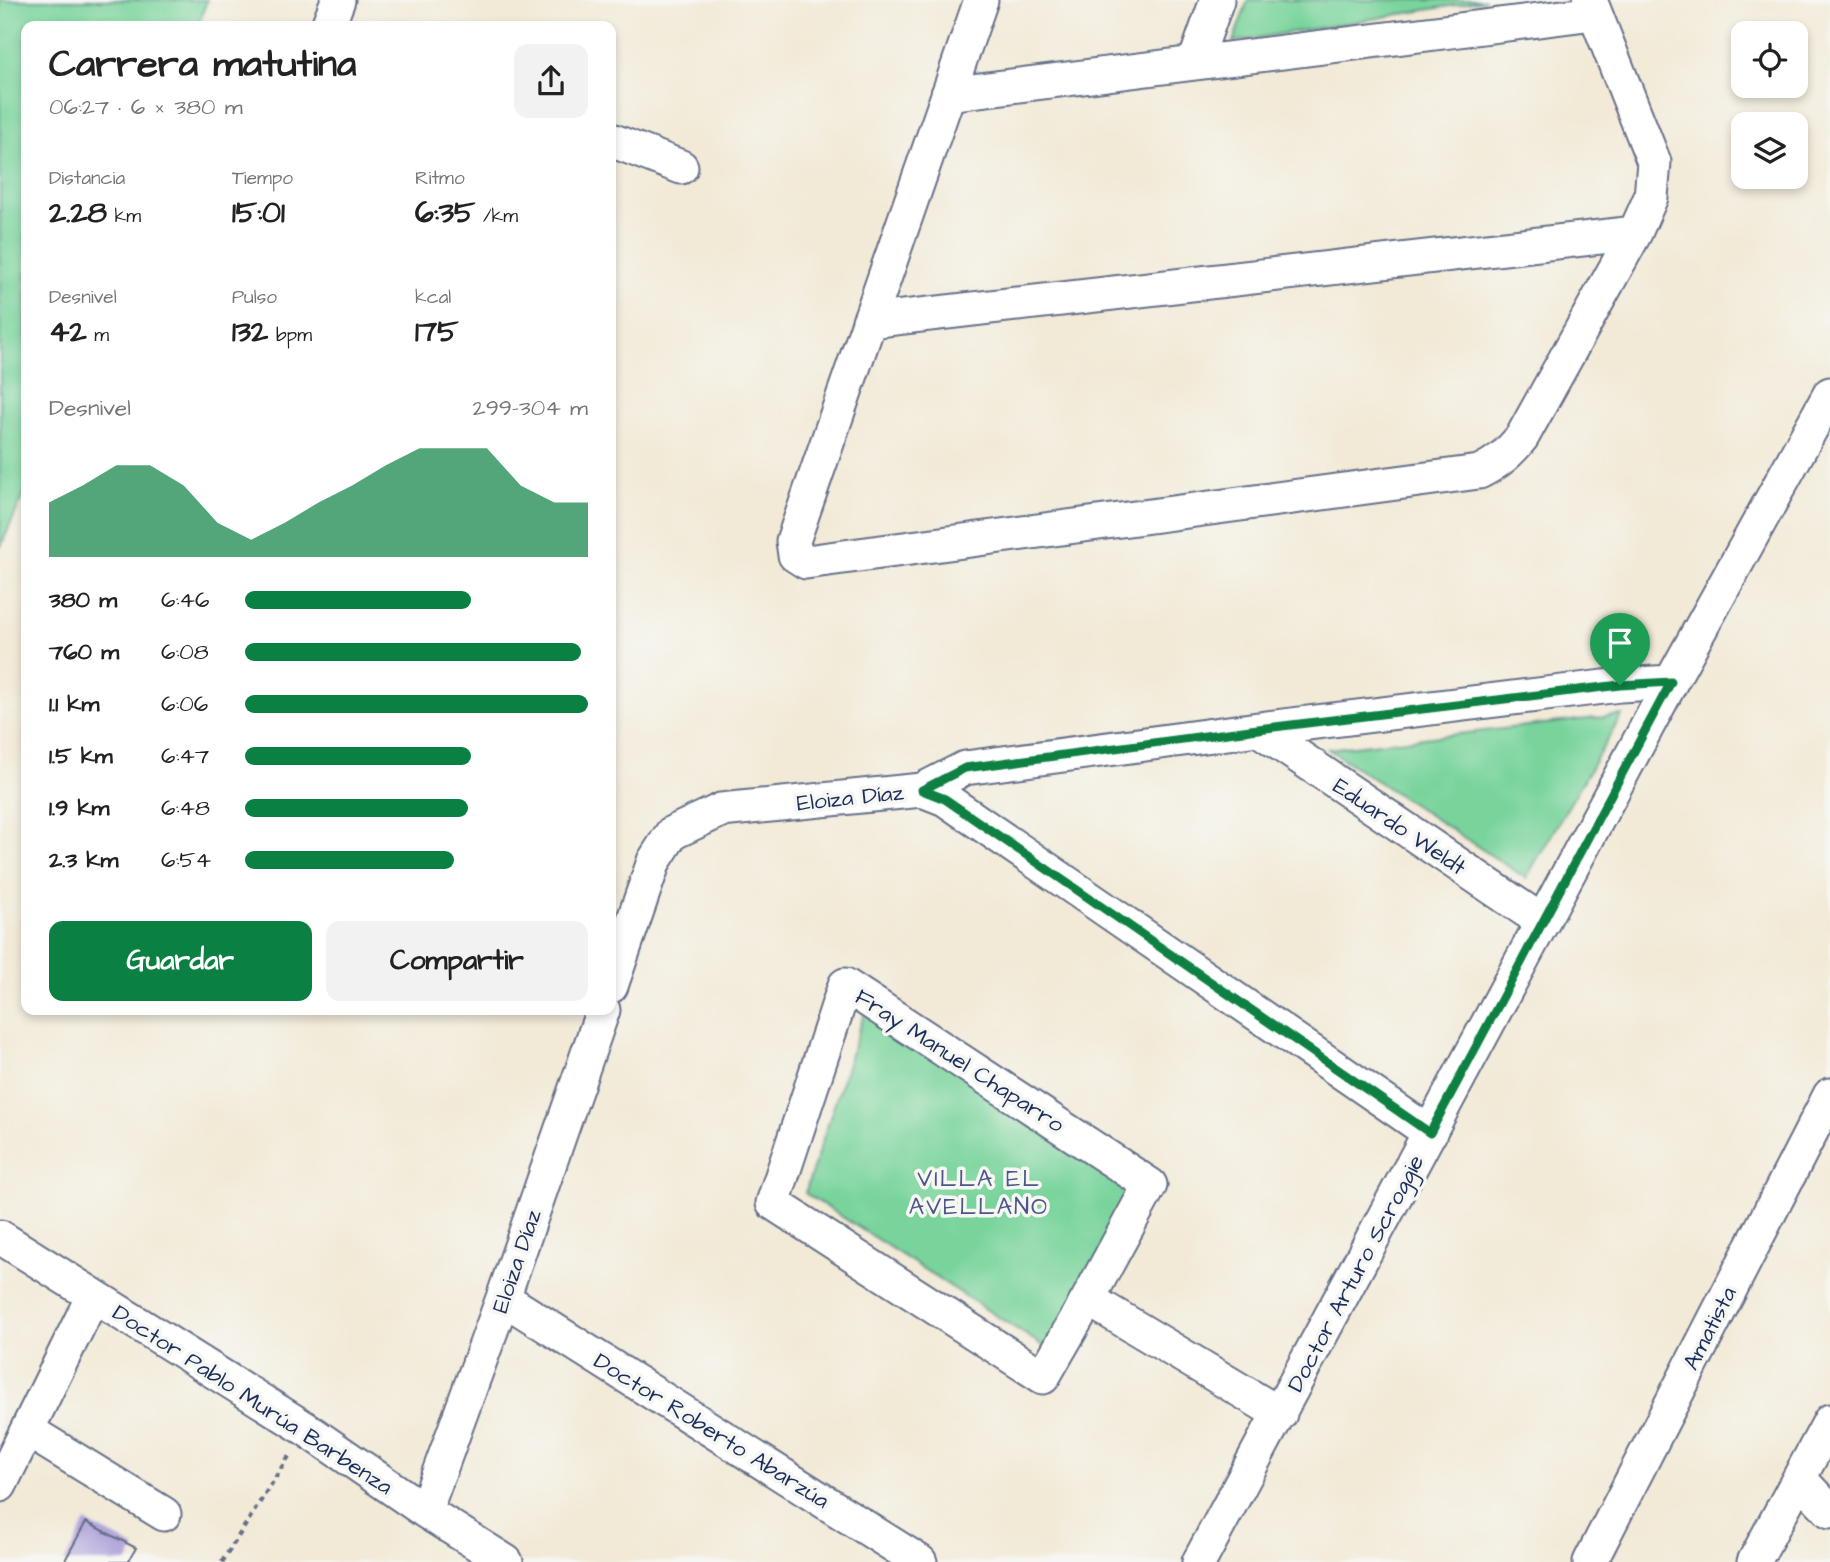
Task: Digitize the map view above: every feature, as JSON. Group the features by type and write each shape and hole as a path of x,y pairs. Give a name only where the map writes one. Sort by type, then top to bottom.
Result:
{"street":[{"path":"948,94 1592,7 1654,162 1651,197 1635,233 1522,437 1508,454 1479,472 806,562 795,555 793,541 870,321 948,94 981,0"},
{"path":"1195,62 1217,0"},
{"path":"616,142 681,167"},
{"path":"870,321 1635,233"},
{"name":"Doctor Arturo Scroggie","path":"1199,1562 1671,682 1830,394"},
{"path":"922,790 965,768 1258,729 1620,685 1671,682"},
{"name":"Eduardo Weldt","path":"1258,729 1543,922"},
{"name":"Eloiza Díaz","path":"616,971 654,861 672,833 721,810 922,790 945,799 1430,1133"},
{"name":"Fray Manuel Chaparro","path":"845,985 1150,1185 1088,1300 1043,1377 773,1203 845,985"},
{"name":"Eloiza Díaz","path":"425,1511 503,1298 601,1015"},
{"name":"Amatista","path":"1590,1562 1830,1095"},
{"name":"Doctor Pablo Murúa Barbenza","path":"0,1237 306,1429 425,1511 506,1562"},
{"path":"0,1485 93,1296"},
{"name":"Doctor Roberto Abarzúa","path":"503,1298 920,1562"},
{"path":"1088,1300 1280,1414"},
{"path":"1754,1562 1830,1421"},
{"path":"27,1430 164,1514"},
{"path":"1800,1479 1830,1511"}],"path":[{"path":"222,1562 306,1429"}],"green space":[{"path":"0,0 207,0 200,21 21,21 21,500 0,548"},
{"path":"1248,0 1486,0 1233,42"},
{"path":"1622,715 1526,878 1328,749"},
{"path":"866,1009 1138,1187 1048,1349 805,1193"}],"building":[{"path":"86,1522 136,1548 128,1562 64,1562"}],"district":[{"name":"VILLA EL AVELLANO","path":"979,1192"}],"route":[{"path":"1671,682 1430,1133 945,799 922,790 965,768 1620,685 1671,682"}]}
